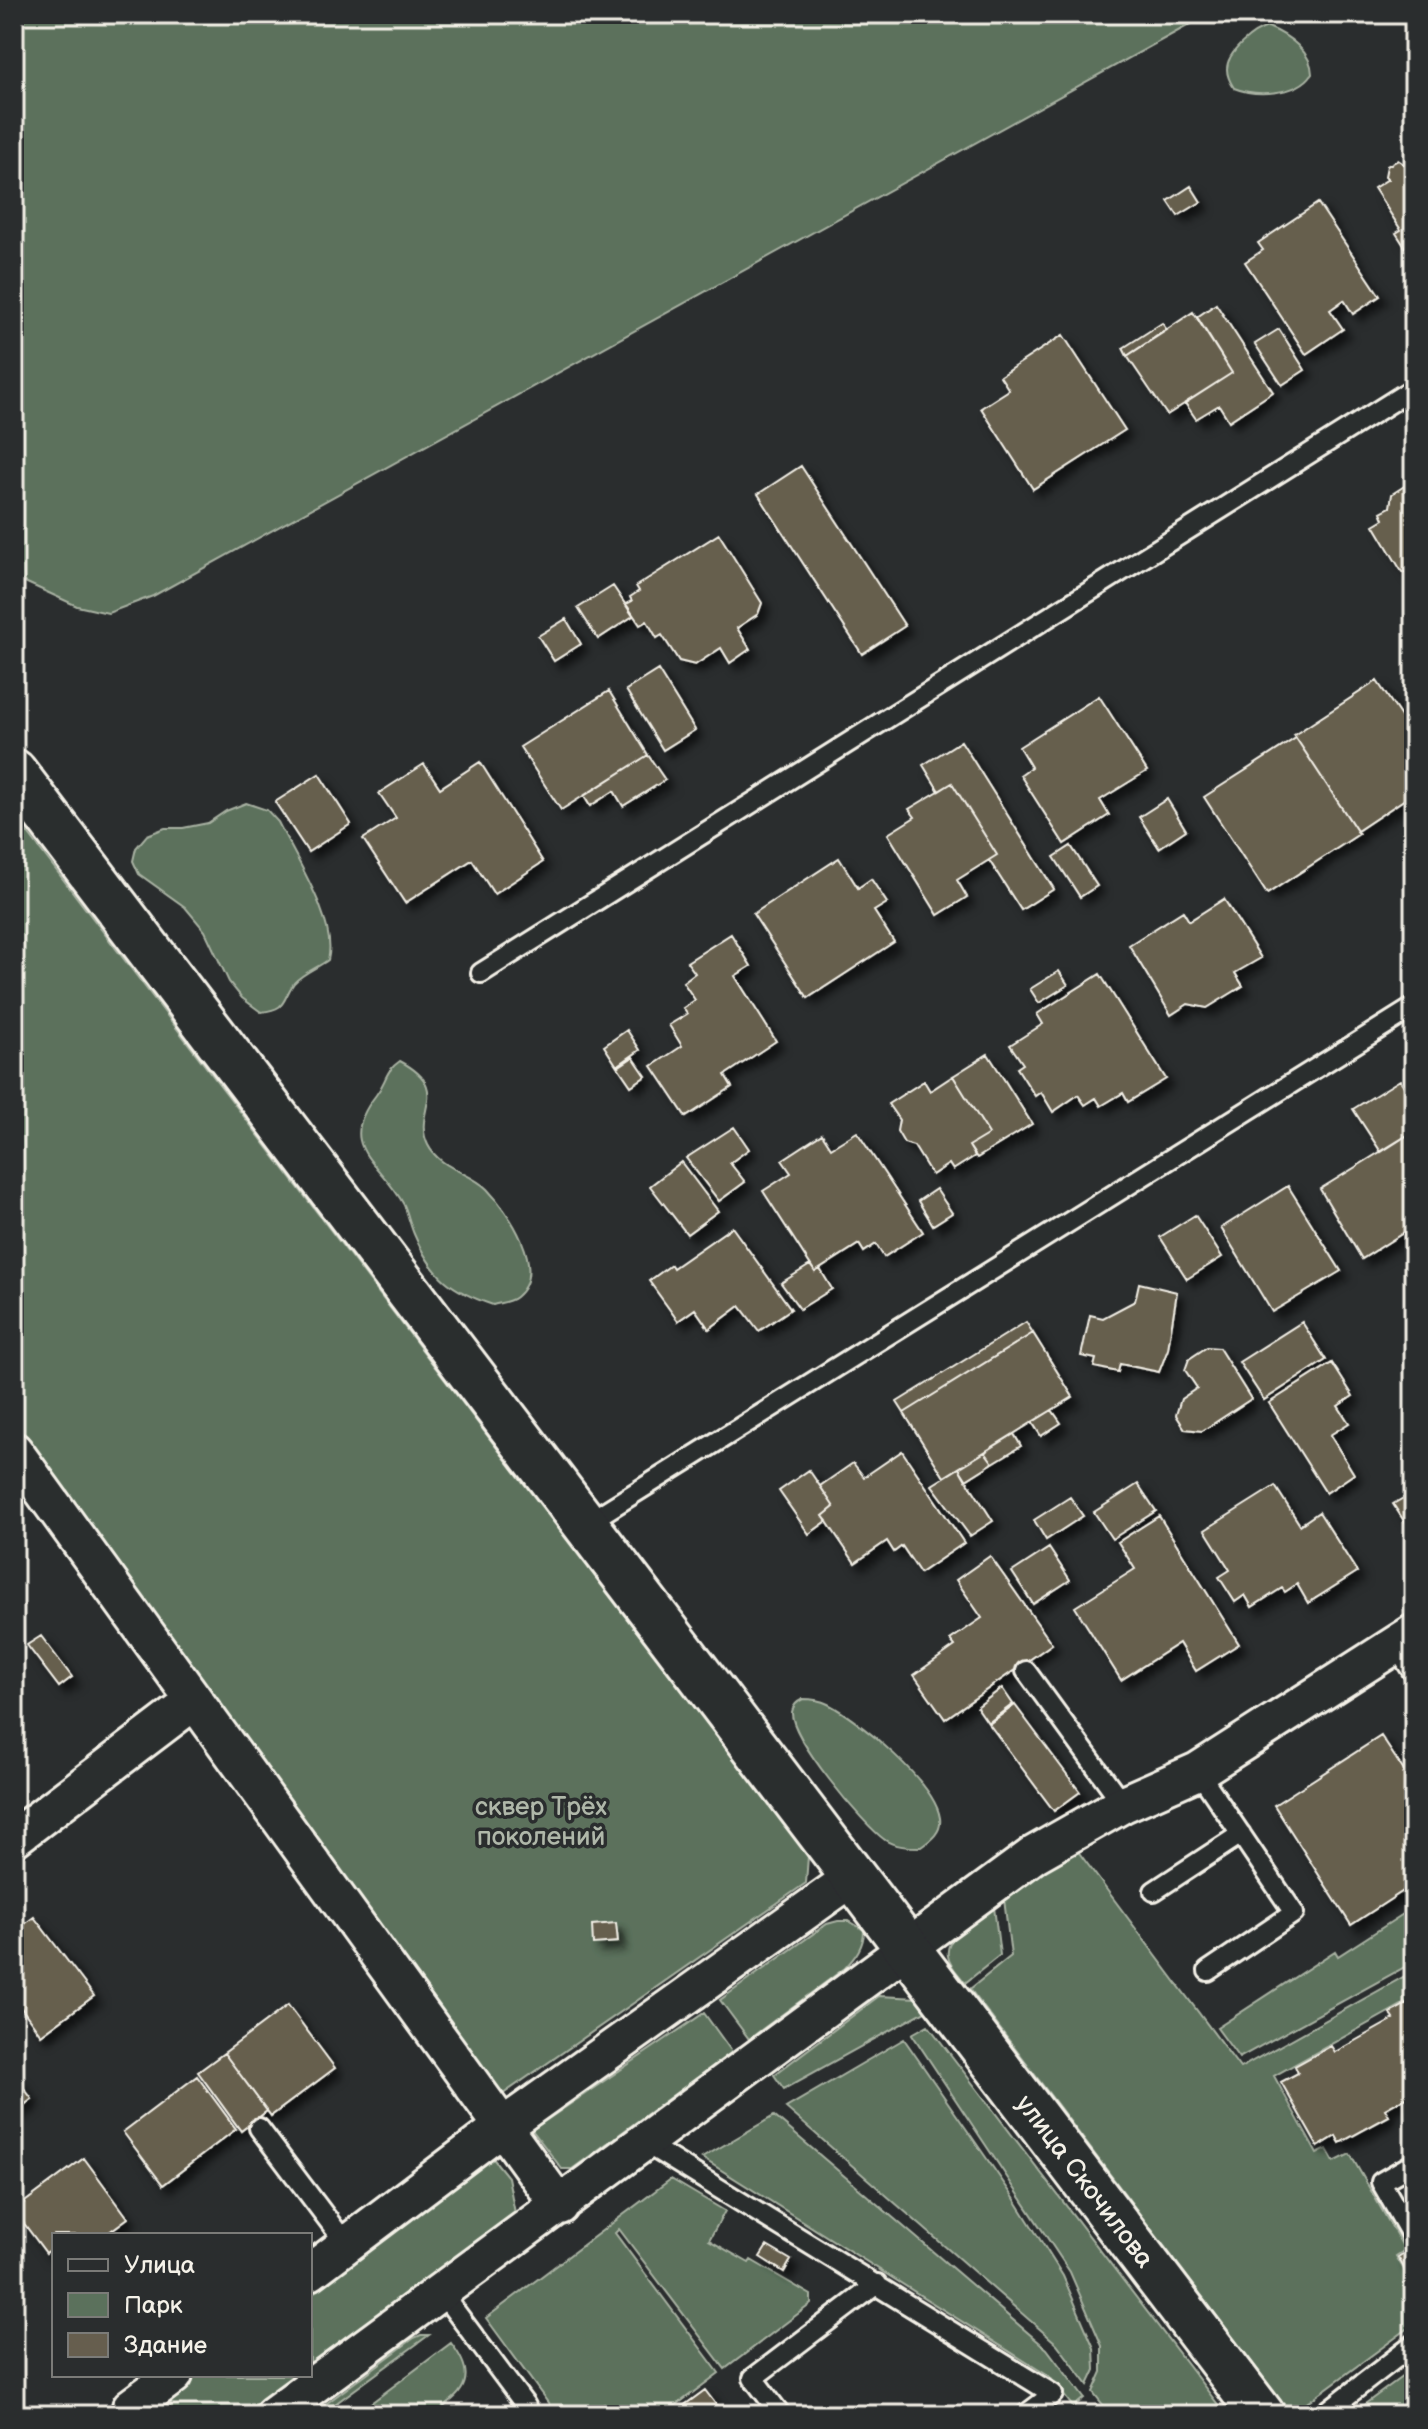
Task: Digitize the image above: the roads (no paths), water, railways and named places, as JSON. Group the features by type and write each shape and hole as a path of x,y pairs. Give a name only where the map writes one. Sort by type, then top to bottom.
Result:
{"street":[{"name":"улица Скочилова","path":"14,772 1262,2415"},
{"path":"14,1451 560,2206"},
{"path":"273,2415 1035,1854 1123,1804 1198,1771 1408,1651"},
{"path":"14,1838 193,1702"},
{"path":"312,2271 502,2127 852,1878"},
{"path":"129,2412 172,2377"}],"lane":[{"path":"481,973 1414,388"},
{"path":"584,1525 1414,1007"},
{"path":"1026,1671 1123,1804"},
{"path":"1198,1771 1294,1913 1208,1971"},
{"path":"1154,1891 1241,1834"},
{"path":"259,2128 347,2245"},
{"path":"645,2143 1053,2394 1025,2415"},
{"path":"1414,2163 1381,2182 1414,2240"},
{"path":"781,2415 753,2378 877,2284"},
{"path":"441,2292 526,2406 514,2415"},
{"path":"1322,2415 1414,2344"}],"park label":[{"name":"сквер Трёх поколений","path":"541,1822"}]}
